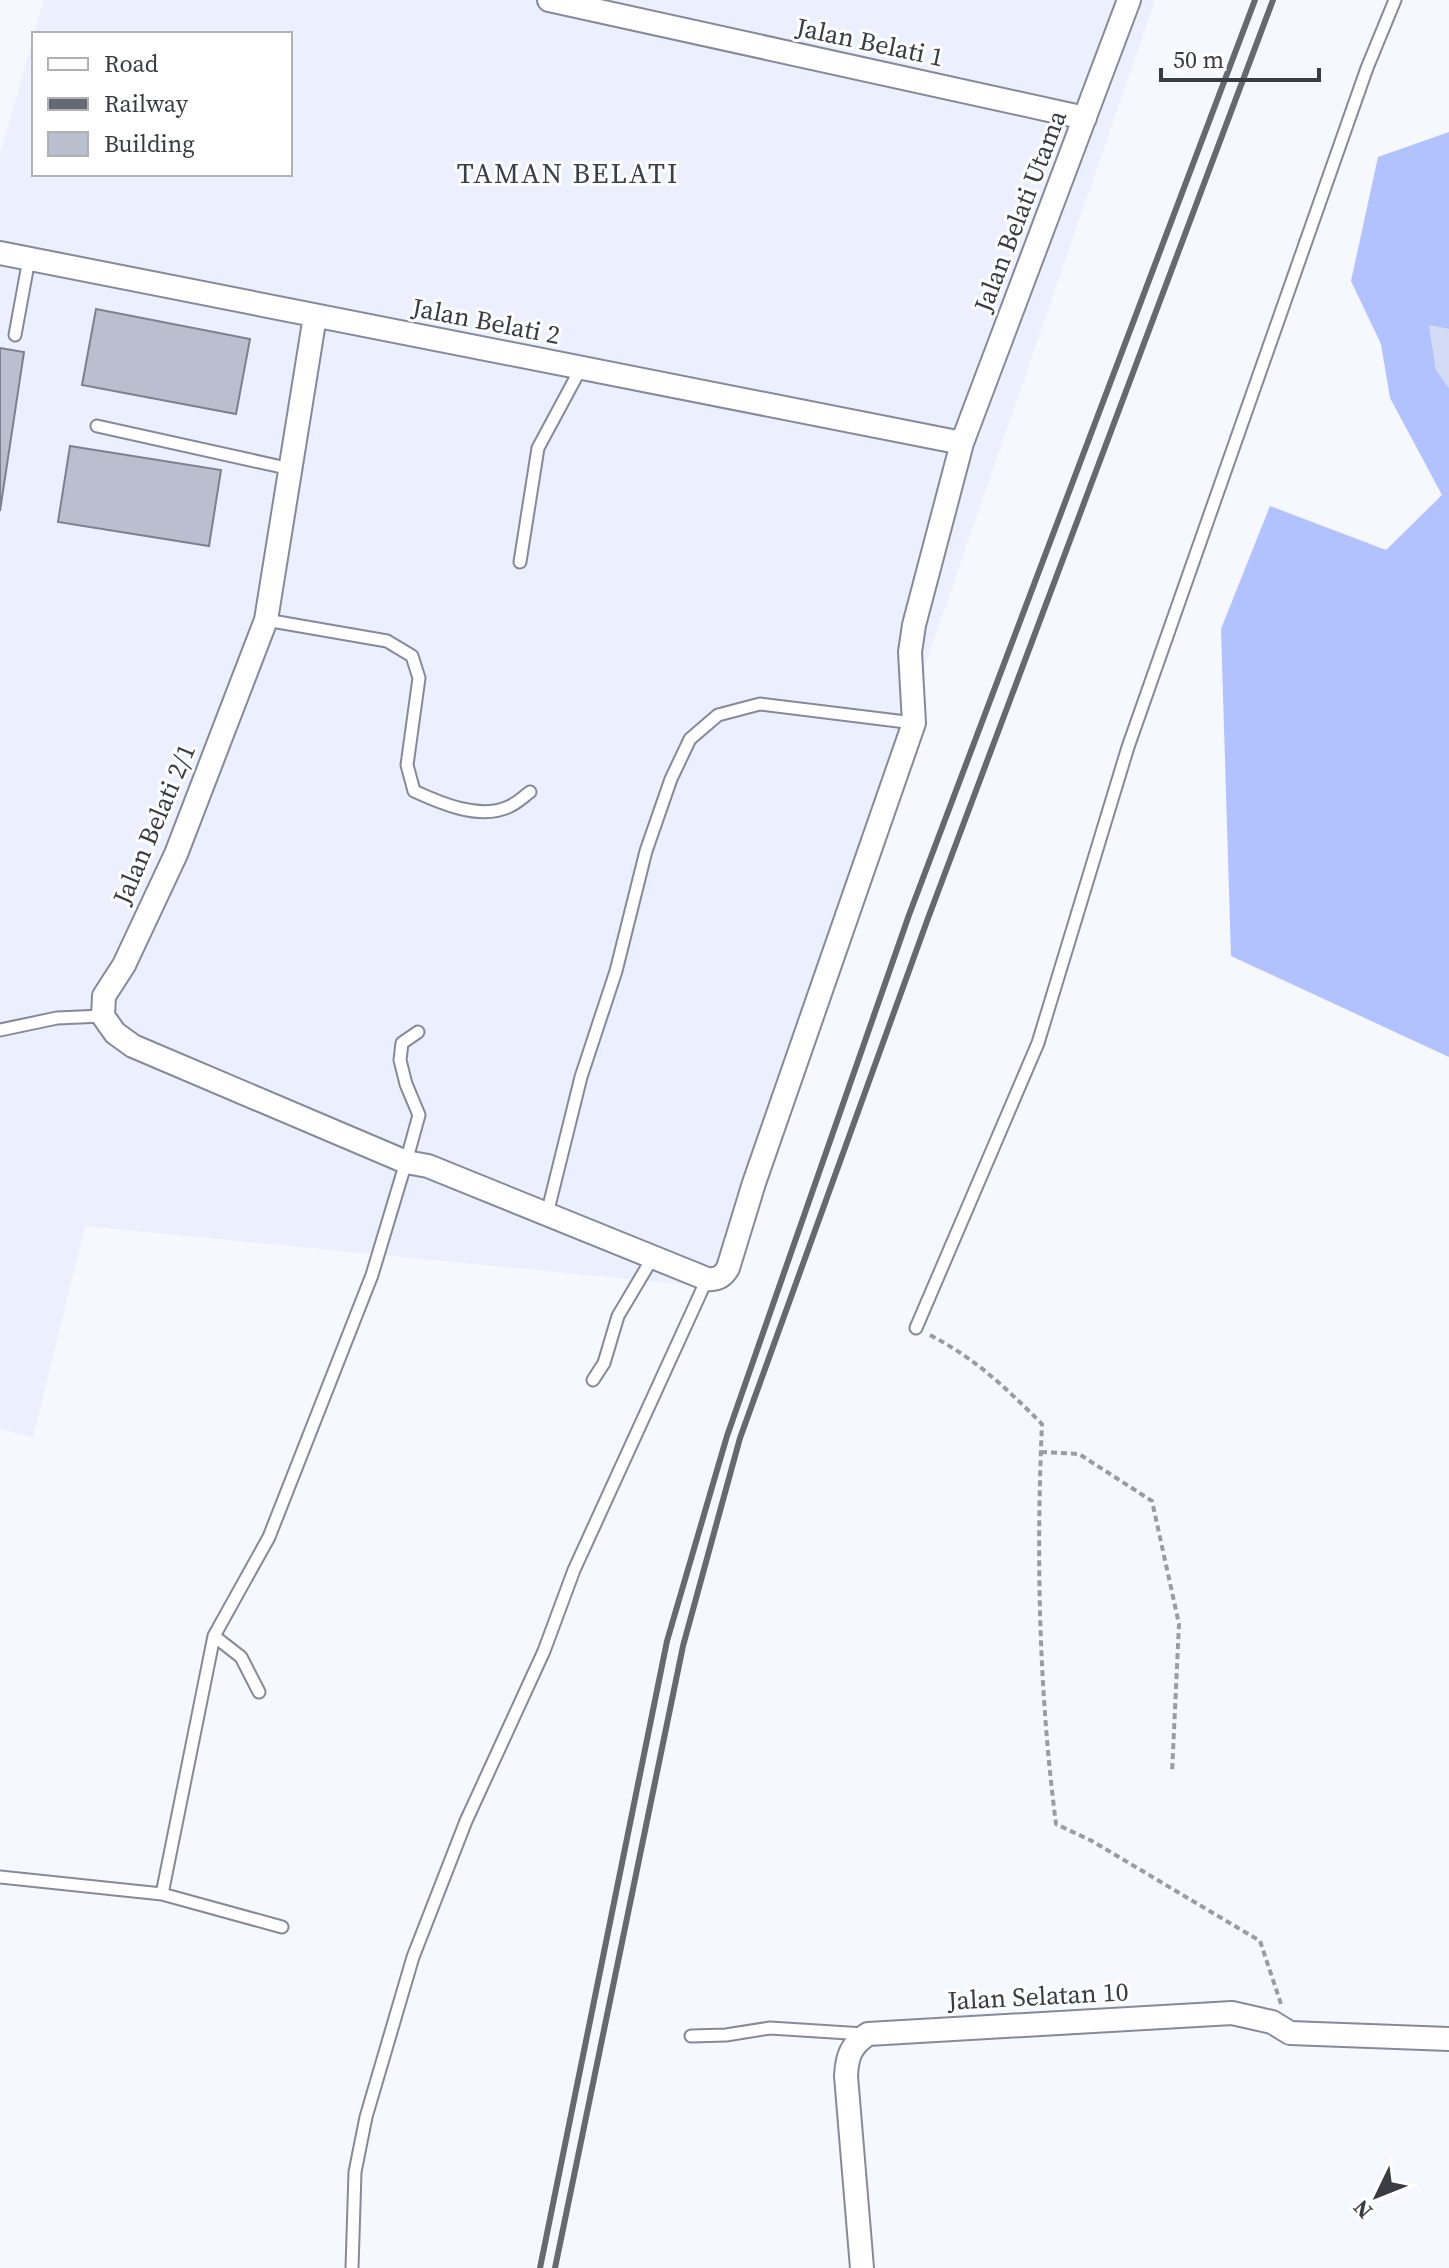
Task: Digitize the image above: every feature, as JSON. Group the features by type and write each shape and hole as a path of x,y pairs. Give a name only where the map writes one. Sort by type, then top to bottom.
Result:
{"street":[{"name":"Jalan Belati 1","path":"549,0 1085,118"},
{"name":"Jalan Belati Utama","path":"914,723 910,652 914,625 962,443 1129,0"},
{"name":"Jalan Belati 2","path":"0,253 962,443"},
{"name":"Jalan Belati 2/1","path":"103,1016 104,996 124,965 176,854 266,620 315,316"},
{"path":"103,1016 115,1033 133,1046 406,1162 428,1166 707,1279 724,1276 914,723"},
{"name":"Jalan Selatan 10","path":"868,2034 1232,2013 1272,2022 1290,2033 1449,2039"},
{"path":"862,2268 846,2076 851,2048 868,2034"}],"lane":[{"path":"916,1328 1038,1043 1128,747 1367,68 1395,0"},
{"path":"15,335 29,259"},
{"path":"520,562 538,448 581,368"},
{"path":"97,426 291,469"},
{"path":"266,620 387,641 412,656 419,678 407,765 414,791 439,803 479,811 507,808 530,792"},
{"path":"547,1214 581,1077 616,971 646,851 671,779 690,739 718,715 760,704 914,723"},
{"path":"0,1030 57,1018 103,1016"},
{"path":"162,1894 214,1636 269,1537 372,1275 406,1162 419,1115 400,1060 402,1043 418,1032"},
{"path":"593,1380 604,1363 618,1316 653,1257"},
{"path":"352,2268 355,2172 366,2117 413,1957 466,1821 544,1651 574,1570 707,1279"},
{"path":"214,1636 241,1657 259,1692"},
{"path":"0,1877 162,1894 282,1927"},
{"path":"691,2036 726,2035 770,2028 868,2034"}],"path":[{"path":"916,1328 972,1359 1042,1424 1045,1738 1056,1824 1092,1841 1260,1941 1290,2033"},
{"path":"1041,1452 1079,1454 1152,1501 1179,1624 1172,1773"}],"shaded area":[{"path":"44,0 1155,0 710,1287 85,1226 33,1437 0,1429 0,155 32,42 32,176 292,176 292,32 35,32"},
{"path":"1449,132 1449,329 1429,325 1436,370 1449,388 1449,1057 1231,956 1221,629 1270,506 1386,550 1442,495 1390,398 1381,344 1351,281 1378,157"},
{"path":"1429,324 1449,329 1449,388 1436,370"}],"building":[{"path":"96,309 250,339 236,414 82,385"},
{"path":"0,348 24,352 0,511"},
{"path":"70,446 221,470 209,546 58,522"}],"railway":[{"path":"540,2268 667,1641 727,1436 909,915 1255,0"},
{"path":"555,2268 683,1646 740,1438 927,921 1273,0"}],"district":[{"name":"TAMAN BELATI","path":"568,173"}]}
